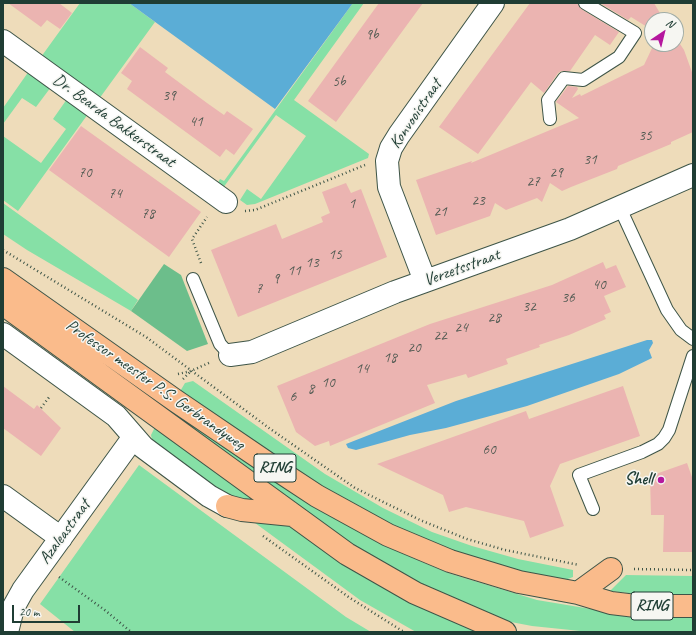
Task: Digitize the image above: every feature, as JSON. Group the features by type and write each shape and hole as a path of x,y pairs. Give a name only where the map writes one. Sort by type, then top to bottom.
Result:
{"main road":[{"name":"Professor meester P.S. Gerbrandyweg","path":"3,279 176,401 317,496 354,518 388,535 450,561 518,582 578,593 611,603 636,606 693,606"},
{"name":"Professor meester P.S. Gerbrandyweg","path":"3,304 347,554 415,593 505,632"},
{"path":"227,506 242,510 292,515"},
{"path":"578,593 611,568"}],"street":[{"name":"Konvooistraat","path":"425,281 389,187 387,161 391,148 399,135 492,3"},
{"name":"Dr. Bearda Bakkerstraat","path":"3,41 223,200"},
{"name":"Verzetsstraat","path":"230,355 252,352 425,281 570,230 693,175"},
{"path":"3,334 116,416 133,438 143,447 209,496 227,506"},
{"name":"Azaleastraat","path":"7,632 8,608 23,590 133,438"},
{"path":"3,496 61,538"}],"lane":[{"path":"550,119 548,100 564,78 583,80 619,57 635,32 585,3"},
{"path":"620,208 667,310 681,330 693,339"},
{"path":"193,279 220,344 230,355"},
{"path":"593,509 579,475 642,452 658,444 664,438 669,430 693,356"}],"path":[{"path":"193,279 204,272 192,239 223,200 237,210 248,211 367,164 387,161"},
{"name":"Professor meester P.S. Gerbrandyweg","path":"3,250 146,337 289,442 355,488 420,520 467,539 505,550 547,559 611,568 693,570"},
{"path":"41,408 52,393"},
{"path":"260,534 350,598 404,632"},
{"path":"57,576 106,611 130,632"}],"green space":[{"path":"80,3 129,3 155,22 99,99 41,57"},
{"path":"353,3 364,3 294,100 369,154 368,158 255,204 247,205 240,200 247,189 261,199 306,136 276,115 223,188 217,184 220,179 224,181"},
{"path":"29,71 51,87 36,107 22,98 3,124 3,108"},
{"path":"67,99 88,114 18,211 3,200 3,136 41,163 66,129 53,119"},
{"path":"3,203 138,300 131,311 27,250 3,234"},
{"path":"164,264 181,275 208,344 187,351 131,311"},
{"path":"193,381 325,474 383,508 432,532 472,546 518,559 573,570 573,577 560,582 452,553 342,501 179,393 185,383"},
{"path":"169,406 393,549 422,562 451,574 537,600 609,612 654,617 693,618 693,632 590,632 532,626 511,622 446,598 361,553 165,413"},
{"path":"156,425 262,501 233,501 152,440 151,435"},
{"path":"139,465 346,617 371,632 75,632 40,604"},
{"path":"251,520 283,522 403,597 476,632 416,632 360,600"},
{"path":"626,575 693,576 693,595 637,594 610,591"}],"water":[{"path":"129,3 263,4 353,3 275,109"},
{"path":"647,340 652,340 653,343 649,350 652,358 619,374 527,406 356,450 348,448 346,444 456,401"}],"building":[{"path":"8,3 59,3 72,13 60,29 47,20 41,27"},
{"path":"379,3 423,3 336,122 308,101"},
{"path":"530,3 578,3 581,9 619,32 610,45 595,35 570,71 561,71 558,73 544,93 531,82 478,154 439,127"},
{"path":"600,3 654,3 659,12 644,12 644,25 631,17 628,20"},
{"path":"140,47 168,68 165,72 207,103 224,115 227,111 253,129 234,155 226,149 220,157 127,89 132,81 121,73"},
{"path":"684,50 693,75 693,132 671,142 671,144 618,166 617,169 562,191 550,183 542,202 537,198 506,210 495,203 490,216 436,235 416,180 472,161 471,163 579,118 556,102 568,86 577,87 578,89 572,98 580,94 581,96 644,65 650,52 684,52"},
{"path":"81,126 201,212 169,257 49,170"},
{"path":"346,183 351,193 361,189 387,257 238,317 211,250 276,224 282,239 323,222 321,217 330,213 322,192"},
{"path":"603,262 606,269 616,265 626,287 604,296 611,312 604,315 606,319 569,335 539,345 540,347 506,359 508,364 468,378 466,374 427,385 435,403 330,446 329,441 315,446 296,432 277,386 430,324 552,285"},
{"path":"3,386 34,409 37,405 61,428 41,456 3,428"},
{"path":"623,386 640,436 560,464 550,486 564,526 530,538 524,521 466,507 449,512 443,495 377,464 526,411 529,419"},
{"path":"687,463 693,480 693,552 663,552 664,515 651,515 650,476"}],"place":[{"name":"Shell","path":"661,480"}]}
